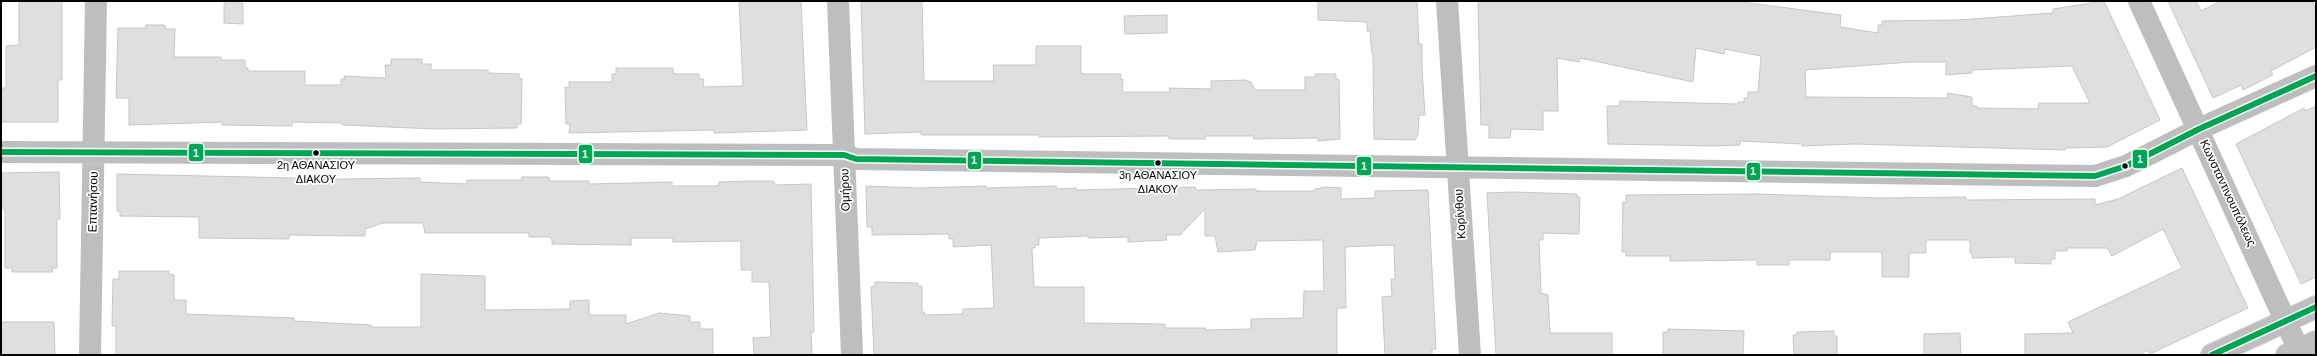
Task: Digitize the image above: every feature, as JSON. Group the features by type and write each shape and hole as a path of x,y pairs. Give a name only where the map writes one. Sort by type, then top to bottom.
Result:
{"street":[{"name":"Επτανήσου","path":"90,355 96,1"},
{"name":"Ομήρου","path":"838,1 852,355"},
{"name":"Κορίνθου","path":"1447,1 1456,168 1470,355"},
{"name":"Κωνσταντινουπόλεως","path":"2139,1 2286,321 2301,350"},
{"path":"1,152 93,154 844,155 856,159 2095,176 2126,166 2199,129 2316,76"},
{"path":"2212,355 2316,307"}],"building":[{"path":"19,1 62,1 62,80 58,80 58,122 1,122 1,88 6,88 6,46 19,45"},
{"path":"739,1 801,1 807,130 714,133 714,130 569,133 570,124 566,124 565,87 569,88 569,82 612,82 612,74 616,74 616,68 673,68 673,74 699,74 699,79 704,79 703,87 743,86"},
{"path":"861,1 922,1 924,81 994,81 993,65 1036,65 1036,46 1081,46 1081,74 1121,74 1120,79 1123,79 1122,92 1170,92 1169,88 1211,89 1211,81 1245,80 1251,82 1255,90 1305,90 1305,77 1315,77 1315,74 1336,74 1336,79 1339,80 1340,139 1318,141 1318,138 1254,139 1253,136 1205,136 1205,139 1169,139 1169,136 1039,137 1039,135 921,135 921,132 865,134"},
{"path":"1318,1 1417,1 1419,44 1422,44 1425,115 1419,115 1418,134 1415,140 1374,139 1373,54 1370,31 1367,31 1367,22 1318,20"},
{"path":"1478,1 1734,1 1841,15 1840,27 1878,33 1878,25 1882,25 1882,21 1958,20 2053,13 2053,9 2104,1 2160,120 2107,147 2065,148 2065,150 1854,144 1802,146 1802,144 1740,141 1740,145 1714,146 1608,144 1607,106 1619,106 1620,101 1738,104 1738,102 1744,102 1744,98 1748,98 1748,92 1758,92 1761,56 1725,49 1724,54 1696,48 1693,82 1580,58 1579,62 1557,58 1558,111 1543,111 1543,130 1511,129 1510,138 1489,138 1489,125 1481,125","holes":["1911,62 1946,62 1946,75 1972,73 1972,70 2072,66 2090,103 2039,103 2038,109 1977,108 1977,106 1972,106 1972,97 1947,93 1948,98 1806,97 1805,70"]},
{"path":"2168,1 2196,1 2201,11 2221,1 2312,1 2316,9 2316,47 2271,71 2273,75 2243,90 2241,85 2213,98"},
{"path":"224,3 243,3 243,24 224,23"},
{"path":"1167,15 1167,33 1125,34 1124,16"},
{"path":"146,25 165,25 165,29 175,29 174,57 221,57 221,60 245,60 245,68 248,68 248,71 305,71 305,85 341,85 341,79 345,79 344,76 386,78 385,65 391,65 391,59 422,59 422,64 431,64 431,70 488,70 488,73 519,74 519,78 522,79 521,124 517,124 517,128 435,129 343,125 341,123 292,122 292,126 222,125 222,122 129,125 129,98 116,98 118,28 146,28"},
{"path":"2316,106 2316,277 2301,284 2236,144 2304,108 2305,111"},
{"path":"2182,168 2248,308 2150,354 2148,350 2139,355 2025,355 2025,334 2073,333 2068,322 2182,268 2163,229 2112,256 2107,248 2067,248 2067,251 2055,251 2055,259 2051,259 2051,264 2015,263 2015,257 1972,258 1972,253 1970,253 1970,240 1926,240 1926,253 1909,253 1909,277 1882,277 1882,252 1830,252 1830,260 1789,260 1789,265 1757,265 1757,260 1670,261 1670,256 1626,256 1626,252 1622,252 1623,202 1626,202 1626,195 1756,194 1879,198 1966,197 1966,200 2095,199 2095,205 2118,199"},
{"path":"59,172 60,219 57,219 57,268 52,268 53,272 12,272 12,268 5,268 5,209 1,209 1,173"},
{"path":"117,174 340,179 420,178 420,182 467,184 467,180 522,180 522,177 549,177 549,181 589,181 589,184 672,182 672,186 719,186 719,182 773,181 776,185 811,184 814,332 811,332 812,355 754,355 753,338 771,337 769,282 752,282 752,270 741,270 741,241 673,242 673,238 631,238 631,245 552,244 552,239 549,237 529,237 529,233 425,233 423,223 383,223 365,229 365,236 289,235 289,239 199,238 199,217 120,216 120,211 117,211"},
{"path":"866,186 919,188 986,186 986,188 1056,186 1057,189 1076,188 1076,190 1195,187 1197,190 1256,189 1256,191 1315,191 1315,189 1326,187 1341,188 1341,199 1375,198 1375,191 1428,190 1436,349 1432,349 1432,355 1385,355 1382,297 1392,296 1391,279 1395,279 1394,245 1345,247 1346,308 1337,308 1337,355 874,355 871,287 875,286 875,282 918,283 918,286 922,286 922,312 924,312 925,315 963,314 963,309 994,308 991,245 953,247 953,239 949,239 949,234 872,235 872,227 867,227","holes":["1205,209 1205,236 1215,236 1218,252 1255,250 1257,241 1323,240 1324,291 1304,291 1303,318 1251,319 1251,329 1206,330 1206,328 1165,328 1165,324 1084,323 1084,287 1034,287 1032,248 1035,248 1035,245 1039,245 1039,238 1088,236 1088,238 1128,237 1128,242 1167,240 1166,235 1180,235"]},
{"path":"1513,192 1577,194 1576,197 1580,197 1579,234 1543,233 1543,240 1539,240 1541,293 1548,295 1550,333 1612,333 1612,355 1496,355 1487,193"},
{"path":"119,271 169,271 169,274 174,275 174,300 186,300 186,314 294,318 294,321 371,325 371,327 421,327 421,274 485,276 485,310 570,309 570,301 589,300 589,315 626,315 626,324 659,313 690,316 690,322 700,322 700,329 713,329 713,355 116,355 116,326 112,326 113,279 119,279"},
{"path":"1,322 54,322 55,355 1,355"},
{"path":"1668,329 1744,331 1743,355 1663,355 1663,332 1668,332"},
{"path":"1834,331 1834,336 1837,336 1837,355 1794,355 1793,335 1797,335 1797,332"},
{"path":"1960,333 1961,355 1924,355 1924,334"}],"transit line":[{"name":"1","path":"1,152 844,155 856,159 2095,176 2126,166 2199,129 2316,76"},
{"name":"1","path":"2212,355 2316,307"}],"place":[{"name":"2η ΑΘΑΝΑΣΙΟΥ ΔΙΑΚΟΥ","path":"316,153"},
{"name":"3η ΑΘΑΝΑΣΙΟΥ ΔΙΑΚΟΥ","path":"1158,163"}]}
